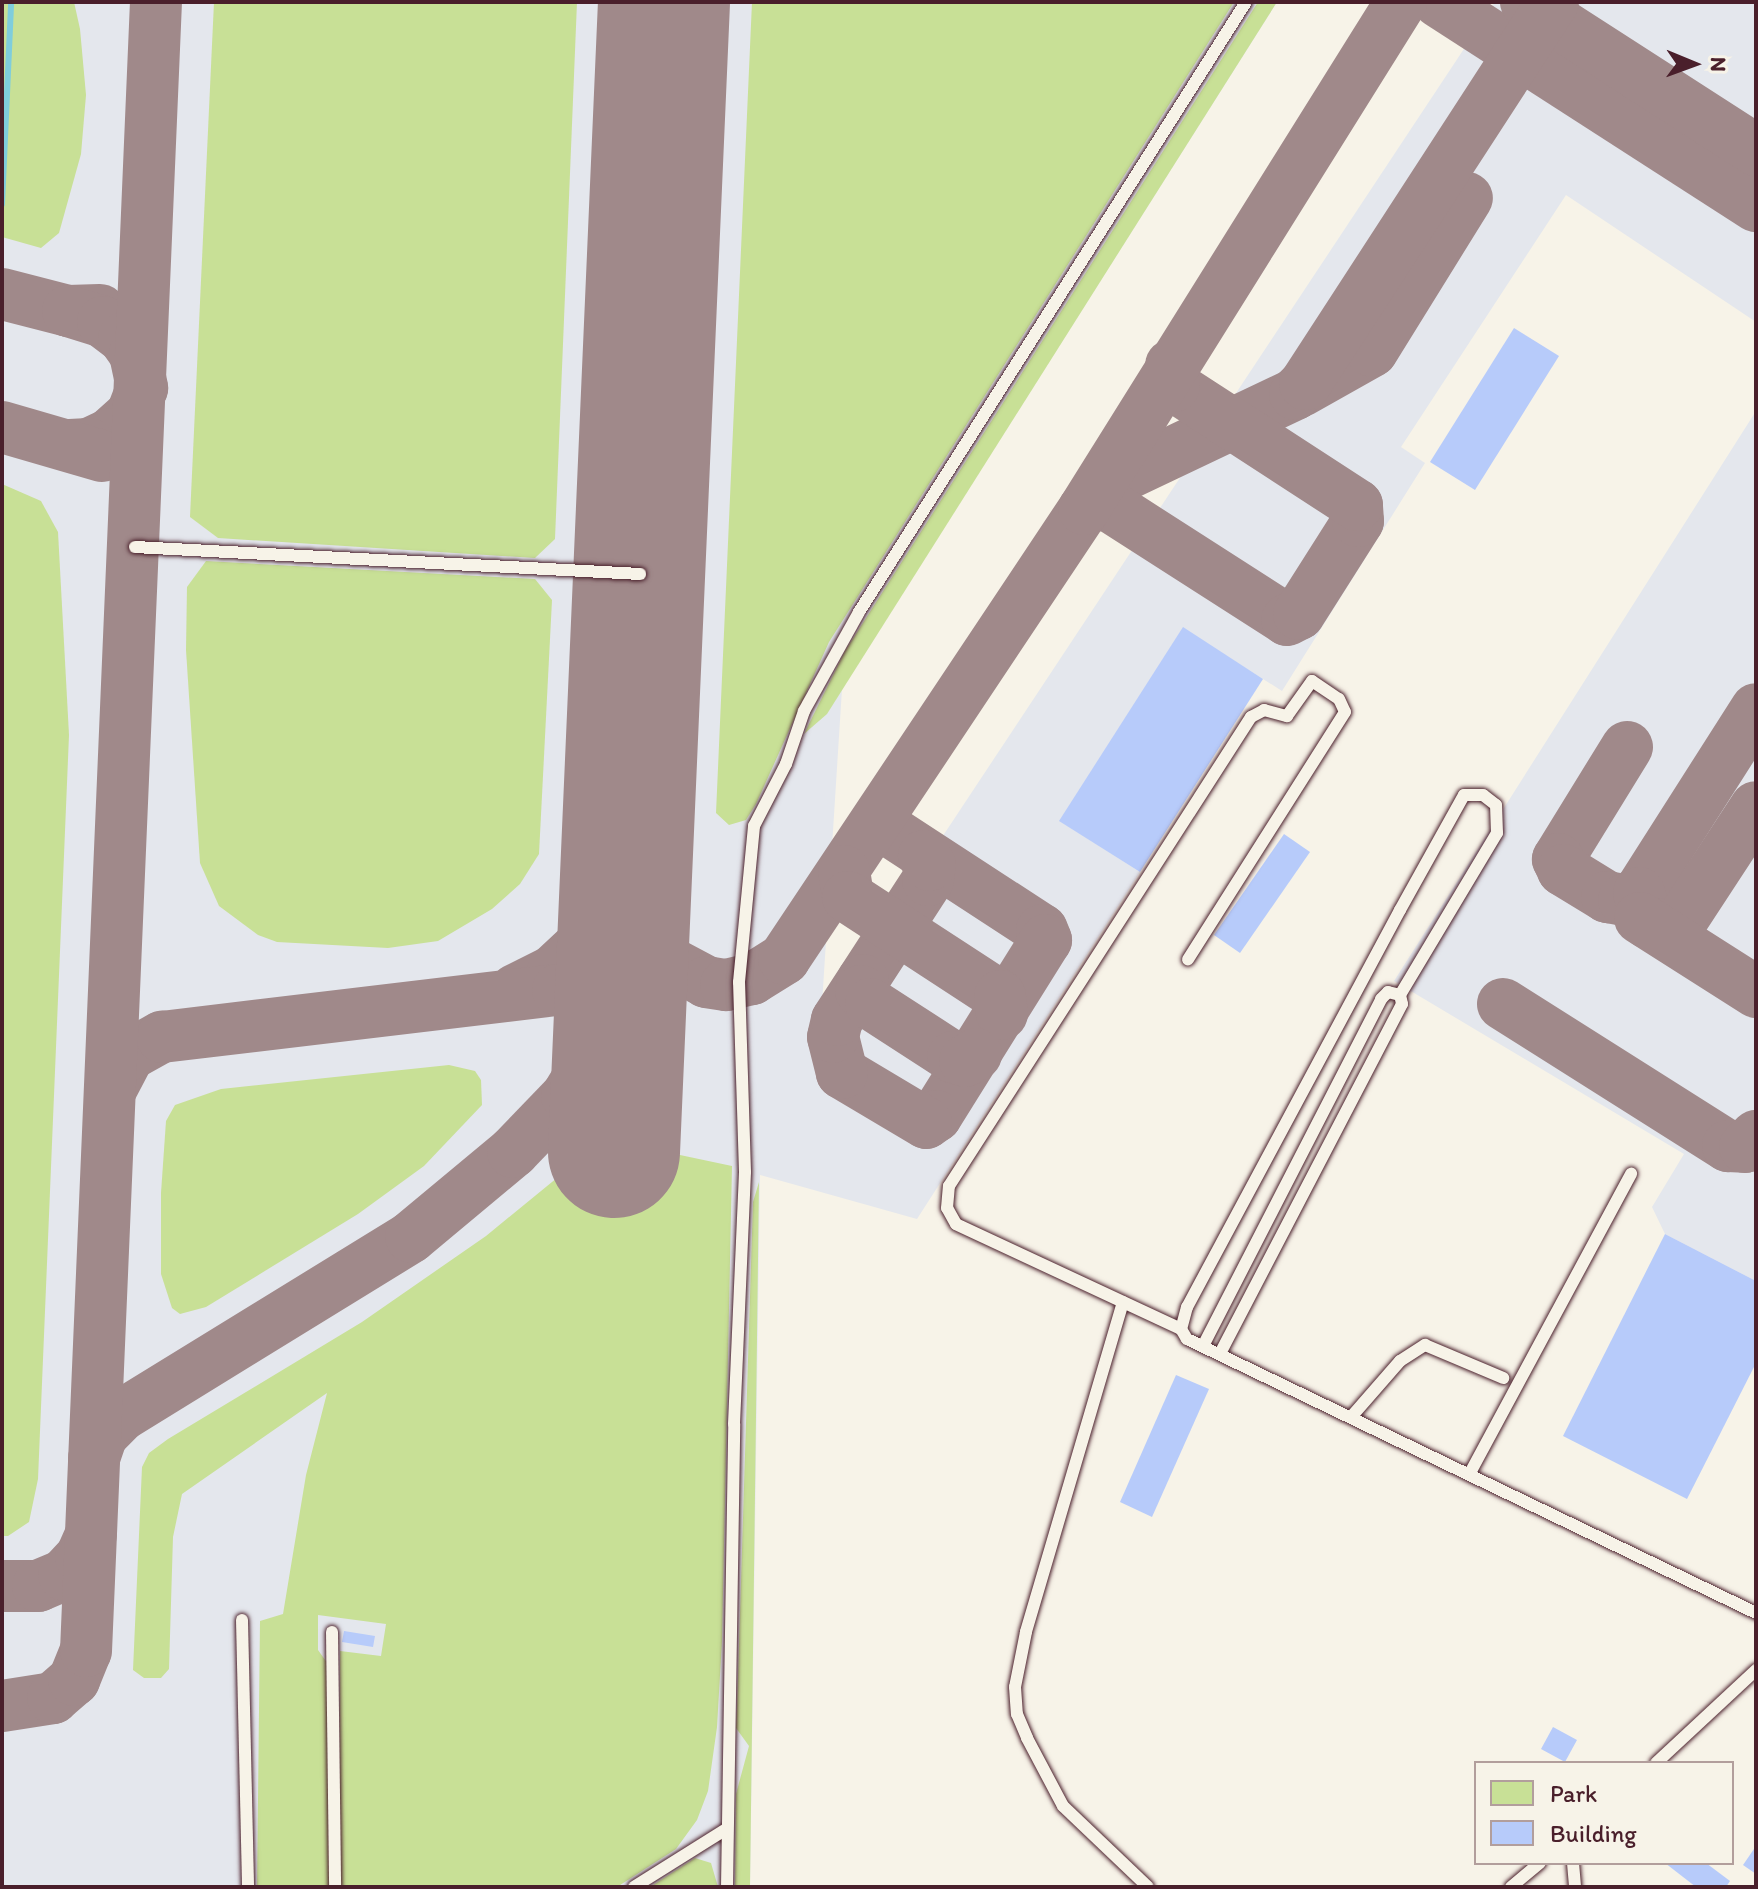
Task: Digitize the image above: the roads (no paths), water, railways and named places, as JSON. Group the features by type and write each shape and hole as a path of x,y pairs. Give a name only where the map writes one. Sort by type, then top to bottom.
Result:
{"lane":[{"path":"727,1887 725,1830 745,1172 739,982 754,826 786,764 804,711 859,612 1246,2"},
{"path":"135,547 640,574"},
{"path":"1188,959 1345,712 1339,699 1312,681 1287,716 1264,710 1251,717 949,1186 947,1208 956,1224 1181,1329 1187,1339 1756,1613"},
{"path":"1181,1329 1187,1307 1464,795 1483,795 1496,805 1497,833 1400,995 1402,1004 1220,1354"},
{"path":"1203,1346 1381,999 1388,992 1400,995"},
{"path":"1470,1473 1631,1174"},
{"path":"1123,1302 1026,1632 1015,1687 1017,1714 1063,1806 1148,1887"},
{"path":"1352,1416 1400,1361 1425,1345 1503,1378"},
{"path":"242,1620 248,1887"},
{"path":"332,1632 335,1887"},
{"path":"1658,1761 1756,1670"},
{"path":"634,1887 725,1830"},
{"path":"1511,1887 1538,1865"},
{"path":"1573,1865 1575,1887"}],"waterway":[{"path":"2,204 11,2"}]}
